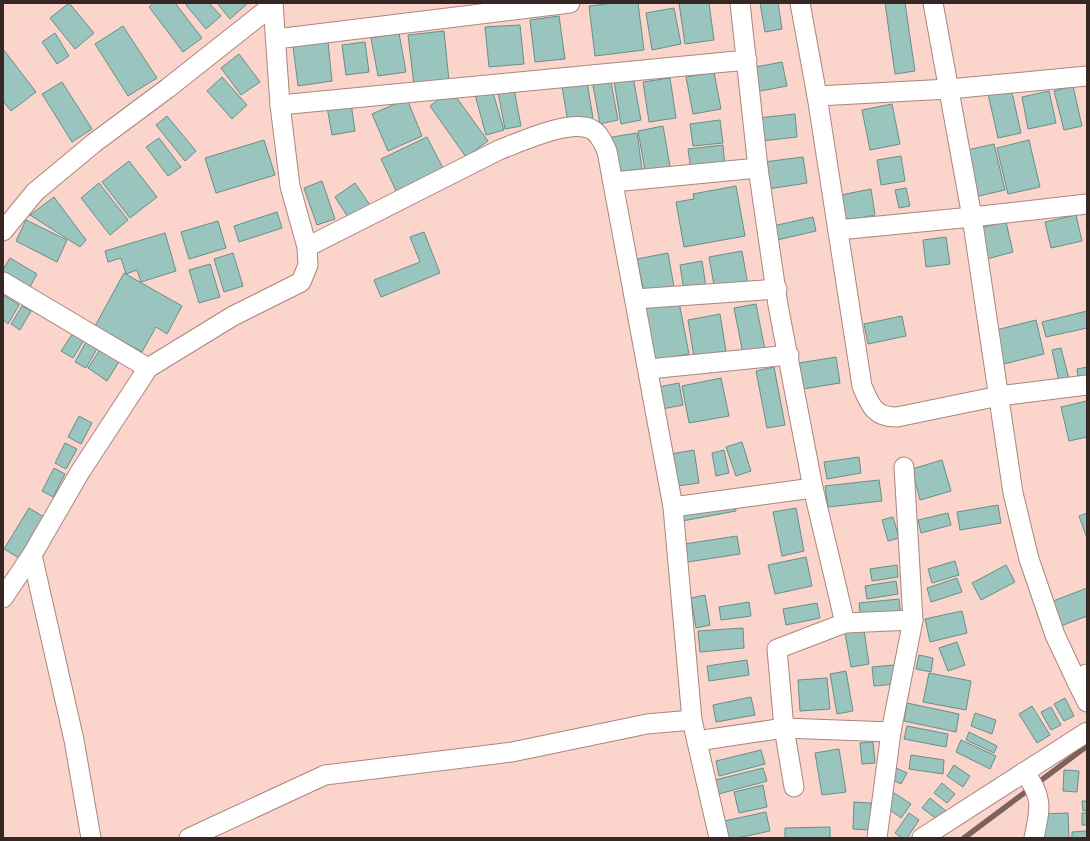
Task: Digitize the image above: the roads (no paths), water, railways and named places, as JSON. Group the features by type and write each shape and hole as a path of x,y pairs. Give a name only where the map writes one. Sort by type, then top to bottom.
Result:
{"street":[{"path":"276,39 462,10 570,3"},
{"path":"740,3 758,168 788,355 813,488 845,622"},
{"path":"800,3 817,96 862,386 869,404 877,412 886,417 897,417 999,396 1087,385"},
{"path":"933,3 972,217 1012,493 1028,559 1054,635 1082,678 1087,702"},
{"path":"3,598 32,555 80,472 148,368 233,316 300,282 308,265 307,247 290,186 280,105 273,4"},
{"path":"3,231 35,192 76,158 273,4"},
{"path":"280,105 747,60"},
{"path":"817,96 949,89 1087,76"},
{"path":"307,247 499,150 530,138 569,127 590,129 597,134 607,151 649,369 673,507 692,720 719,838"},
{"path":"613,182 758,168"},
{"path":"838,230 1087,204"},
{"path":"3,282 148,368"},
{"path":"635,299 777,289"},
{"path":"649,369 788,355"},
{"path":"877,838 891,732 913,620 904,466"},
{"path":"673,507 813,488"},
{"path":"32,555 74,740 91,838"},
{"path":"794,787 784,728 778,649 845,622 913,620"},
{"path":"189,838 324,775 512,752 647,724 692,720"},
{"path":"697,741 784,728 891,732"},
{"path":"922,838 1031,782 1087,732"},
{"path":"1031,782 1040,811 1034,838"}],"waterway":[{"path":"964,838 1087,746"}]}
